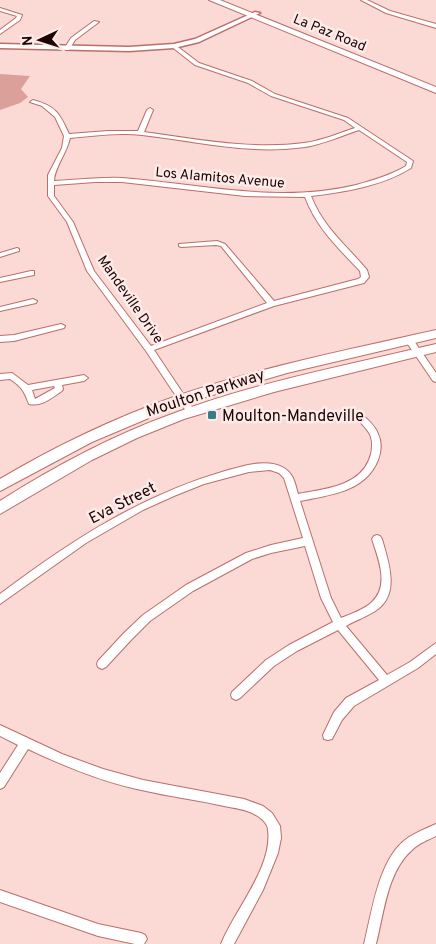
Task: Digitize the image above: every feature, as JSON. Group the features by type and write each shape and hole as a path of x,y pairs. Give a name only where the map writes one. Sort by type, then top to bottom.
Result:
{"main road":[{"name":"La Paz Road","path":"213,0 436,84"},
{"name":"La Paz Road","path":"225,0 436,90"},
{"name":"Moulton Parkway","path":"0,486 84,441 142,414 184,399 266,375 436,334"},
{"name":"Moulton Parkway","path":"0,508 58,472 97,451 191,412 258,392 436,348"}],"street":[{"path":"364,1 372,0"},
{"path":"364,1 388,12 436,26"},
{"path":"0,9 20,15 18,19 0,32"},
{"path":"0,46 129,50 174,46 196,40 254,14"},
{"path":"67,49 72,39 96,22"},
{"path":"174,46 197,64 250,82 273,95 331,112 360,128"},
{"path":"33,102 44,105 58,116 67,136 65,148 55,166 50,183"},
{"path":"140,133 150,110"},
{"path":"67,136 140,133 208,143 263,147 312,143 360,128"},
{"name":"Los Alamitos Avenue","path":"50,183 121,180 255,195 307,195 356,188 406,170 410,164 407,158 360,128"},
{"name":"Mandeville Drive","path":"50,183 51,196 70,222 91,271 149,349 191,412"},
{"path":"149,349 272,304 356,284 365,277 363,270 321,225 312,210 307,195"},
{"path":"181,244 217,243 223,245 272,304"},
{"path":"0,255 17,250"},
{"path":"0,280 31,273"},
{"path":"0,309 33,301"},
{"path":"0,339 14,338 60,326"},
{"path":"410,340 436,379"},
{"path":"0,377 12,376 28,388 31,393 32,402 38,402 59,389 57,382"},
{"path":"28,388 84,378"},
{"path":"361,418 375,435 377,449 374,462 367,473 353,484 336,490 296,498 326,598 339,624 385,680"},
{"name":"Eva Street","path":"0,600 54,558 94,532 176,491 220,476 265,466 275,466 282,469 288,476 296,498"},
{"path":"236,695 270,663 375,606 384,596 388,583 377,539"},
{"path":"102,664 137,627 177,598 250,556 278,547 309,541"},
{"path":"328,735 338,716 350,702 385,680 414,665 436,648"},
{"path":"0,730 74,765 121,780 210,797 257,809 267,816 273,825 275,837 267,867 227,944"},
{"path":"0,783 26,743"},
{"path":"370,944 390,873 397,858 407,846 436,830"},
{"path":"0,896 98,930 140,939"}],"shaded area":[{"path":"0,74 30,76 21,89 28,97 20,103 0,110"}],"place":[{"name":"Moulton-Mandeville","path":"212,415"}]}
